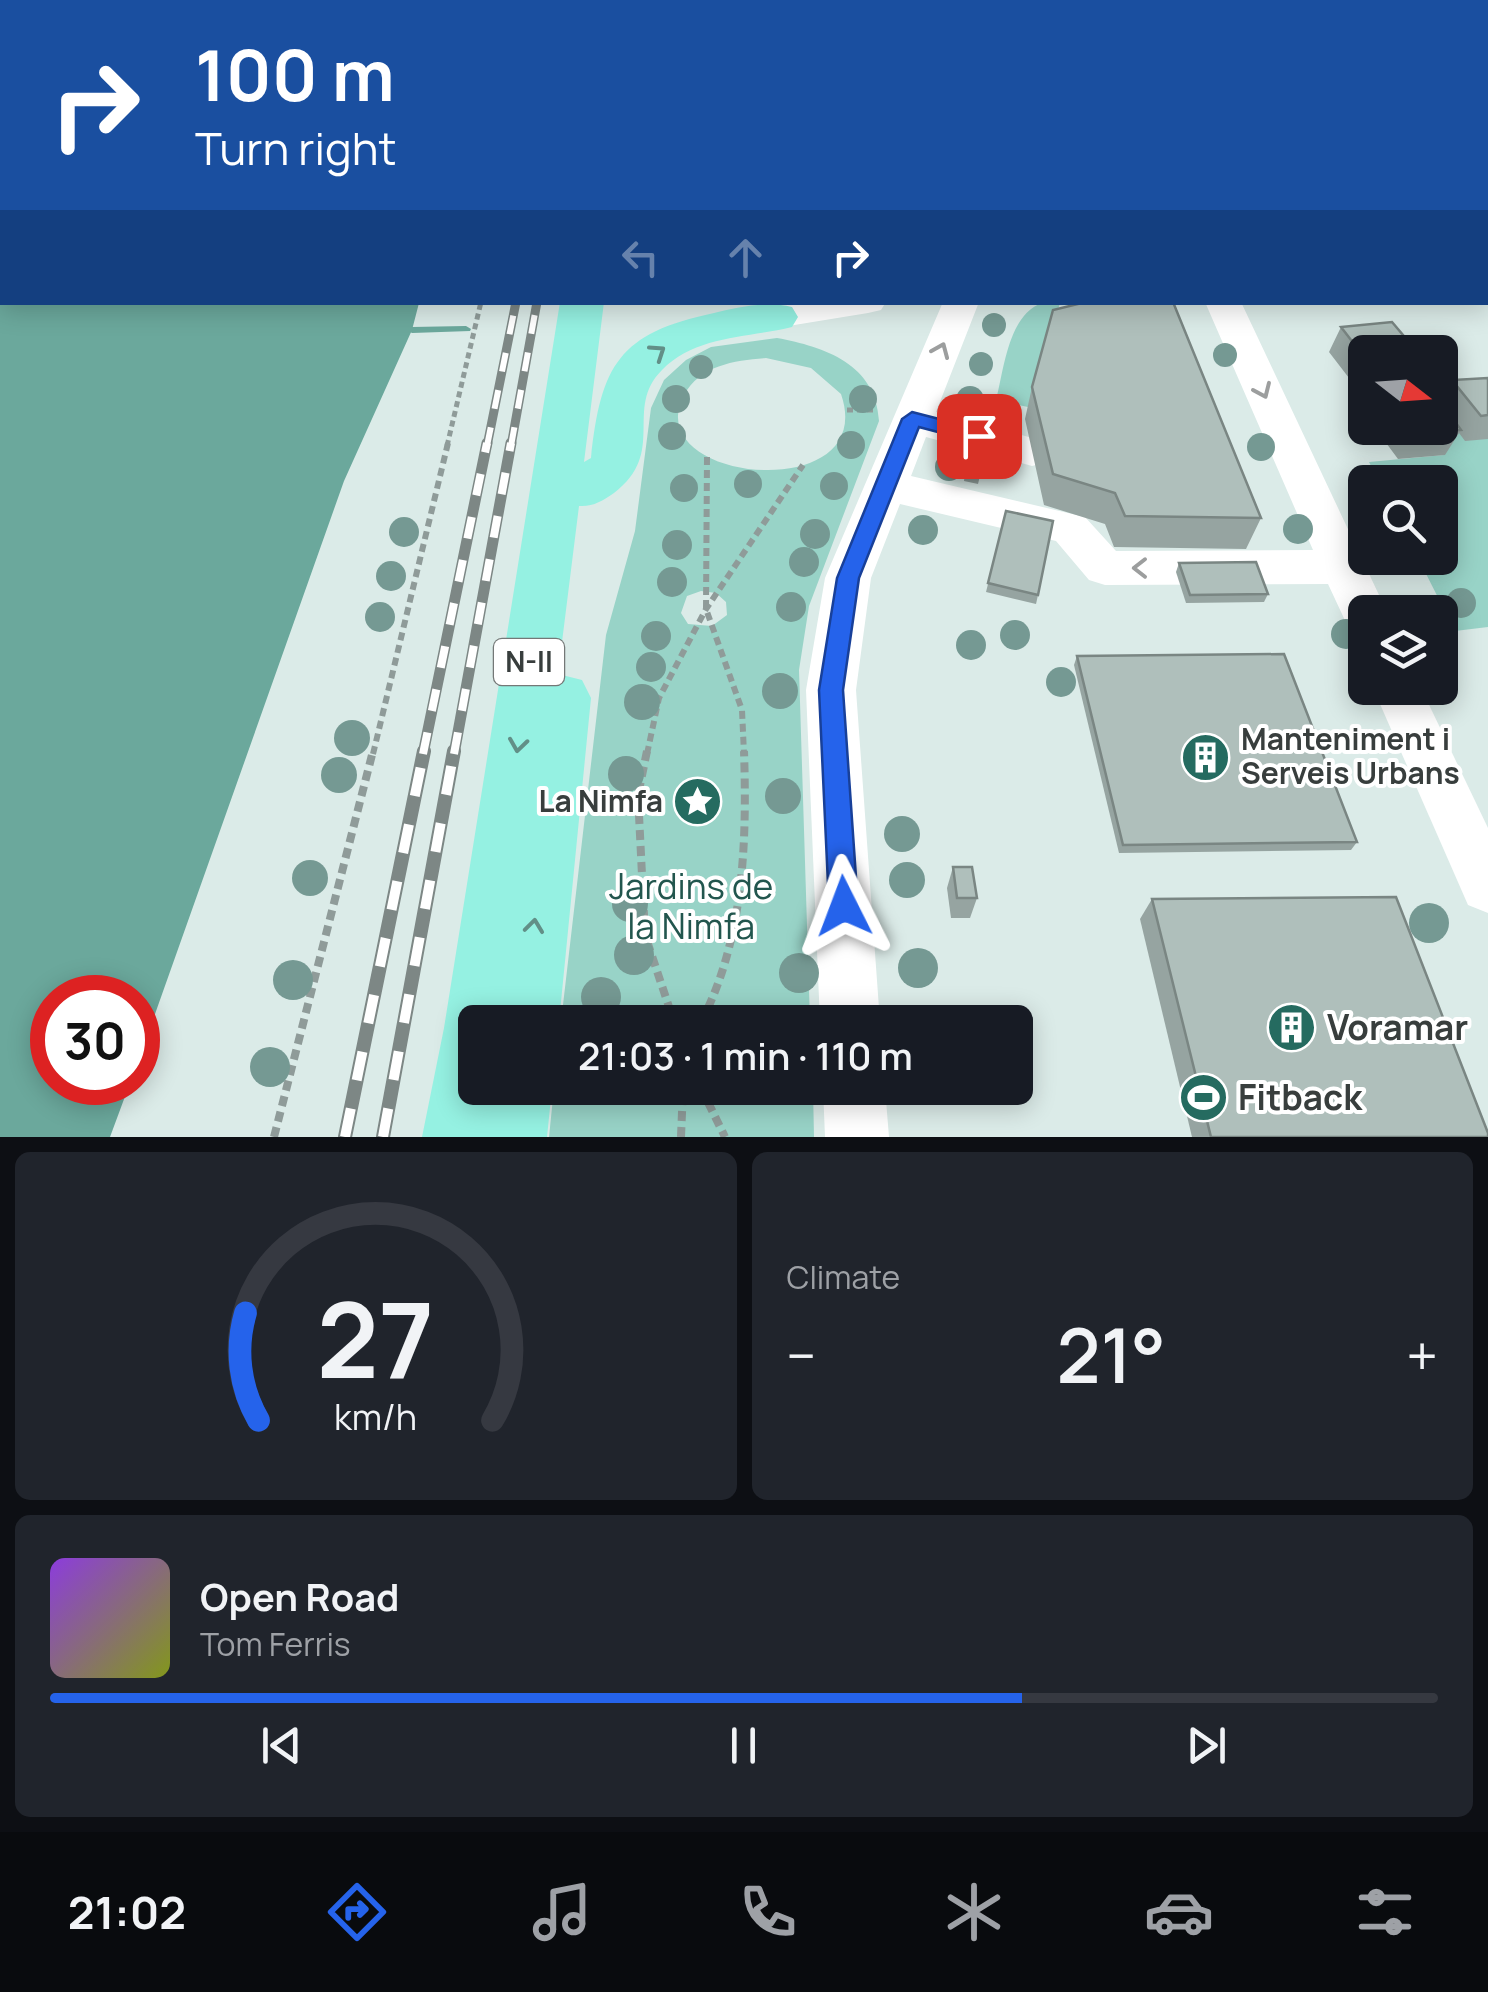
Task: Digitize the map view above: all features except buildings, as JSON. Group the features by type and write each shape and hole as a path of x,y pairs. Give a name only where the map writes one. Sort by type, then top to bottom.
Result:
{"main road":[{"name":"N-II","path":"480,1005 582,305"},
{"path":"524,1005 606,305"},
{"path":"583,489 615,466 624,392 644,360 681,337 716,323 786,311"},
{"path":"462,1137 466,1105"},
{"path":"508,1137 512,1105"}],"street":[{"path":"786,311 841,305"},
{"path":"849,1005 831,690 848,578 884,485 932,423 960,305"},
{"path":"1224,305 1299,507 1342,566 1355,595"},
{"path":"932,423 1036,467"},
{"path":"884,485 1070,528 1105,568 1342,566"},
{"path":"1406,705 1488,887"},
{"path":"855,1105 857,1137"}],"path":[{"path":"274,1137 390,686 480,305"},
{"path":"707,457 706,609 742,710 747,838 723,980 710,1005"},
{"path":"668,1005 644,935 638,795 659,698 706,609 803,464"},
{"path":"681,1137 682,1105"},
{"path":"709,1105 725,1137"}],"green space":[{"path":"1059,305 1028,407 996,400 1015,331 1031,309"},
{"name":"Jardins de la Nimfa","path":"777,338 830,353 845,362 869,385 876,401 879,421 809,606 799,670 809,1005 563,1005 606,635 635,531 651,408 664,380 686,360 711,347","holes":["766,358 811,368 841,394 844,430 826,454 796,467 760,470 723,463 694,448 679,425 684,395 699,377 720,366","701,591 716,593 726,602 727,615 712,626 688,624 681,613 687,596"]},
{"path":"1488,402 1488,627 1458,631 1458,595 1437,595 1427,575 1458,575 1458,465 1369,462 1444,455 1443,445 1458,445 1458,418"},
{"path":"552,1105 813,1105 814,1137 549,1137"}],"shaded area":[{"path":"0,305 418,305 412,330 344,481 160,1000 160,975 30,975 30,1105 122,1105 110,1137 0,1137"}],"waterway":[{"path":"412,330 466,329"}],"railway":[{"path":"487,446 515,305"},
{"path":"511,446 536,305"},
{"path":"423,754 487,443"},
{"path":"454,754 511,443"},
{"path":"345,1137 424,751"},
{"path":"383,1137 454,751"}],"place":[{"name":"Manteniment i Serveis Urbans","path":"1206,757"},
{"name":"La Nimfa","path":"698,802"},
{"name":"Voramar","path":"1292,1028"},
{"name":"Fitback","path":"1203,1098"}],"route":[{"path":"844,906 831,690 848,578 912,419 979,436"}]}
